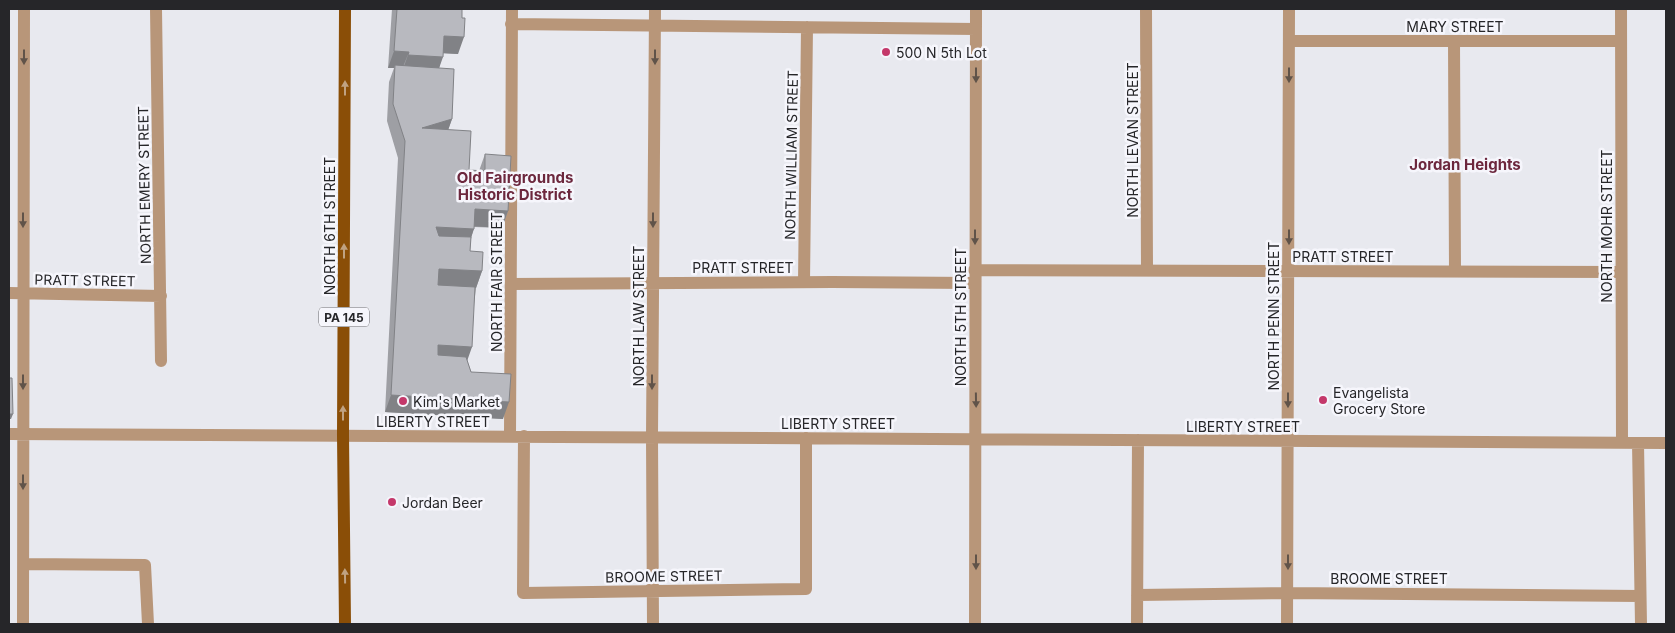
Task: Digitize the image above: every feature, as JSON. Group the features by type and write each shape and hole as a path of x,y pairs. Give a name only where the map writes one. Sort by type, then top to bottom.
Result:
{"main road":[{"name":"NORTH 6TH STREET","path":"345,9 343,435 345,624"}],"street":[{"path":"23,624 24,9"},
{"name":"NORTH EMERY STREET","path":"156,9 161,361"},
{"name":"NORTH FAIR STREET","path":"510,436 512,9"},
{"name":"NORTH LAW STREET","path":"653,624 652,437 655,9"},
{"name":"NORTH 5TH STREET","path":"975,624 976,439 974,270 976,9"},
{"name":"NORTH LEVAN STREET","path":"1146,9 1147,270"},
{"name":"NORTH PENN STREET","path":"1287,624 1289,9"},
{"name":"NORTH MOHR STREET","path":"1622,9 1622,443"},
{"path":"511,24 976,29"},
{"name":"NORTH WILLIAM STREET","path":"804,282 807,28"},
{"name":"MARY STREET","path":"1289,41 1621,41"},
{"path":"1454,41 1455,272"},
{"name":"PRATT STREET","path":"974,270 1621,272"},
{"name":"PRATT STREET","path":"511,284 974,283"},
{"name":"PRATT STREET","path":"9,293 160,296"},
{"name":"LIBERTY STREET","path":"9,434 1666,443"},
{"name":"BROOME STREET","path":"524,436 524,593 806,589 806,438"},
{"path":"1137,624 1138,440"},
{"path":"1638,443 1641,624"},
{"path":"24,564 145,565 148,624"},
{"name":"BROOME STREET","path":"1137,595 1287,593 1640,596"}],"building":[{"path":"397,9 462,9 462,18 465,18 464,37 444,36 443,57 408,55 409,52 394,51"},
{"path":"395,65 454,69 452,119 422,128 471,131 469,170 485,171 485,154 511,156 508,211 475,209 474,229 436,227 439,236 471,237 470,251 483,252 482,271 439,269 438,285 475,287 472,347 438,345 438,355 466,357 471,372 511,374 509,402 391,395 405,141 393,104"},
{"path":"9,378 12,378 13,414 9,414"}],"place":[{"name":"500 N 5th Lot","path":"886,52"},
{"name":"Evangelista Grocery Store","path":"1323,400"},
{"name":"Kim's Market","path":"403,401"},
{"name":"Jordan Beer","path":"392,502"}],"district":[{"name":"Jordan Heights","path":"1465,164"},
{"name":"Old Fairgrounds Historic District","path":"515,186"}]}
